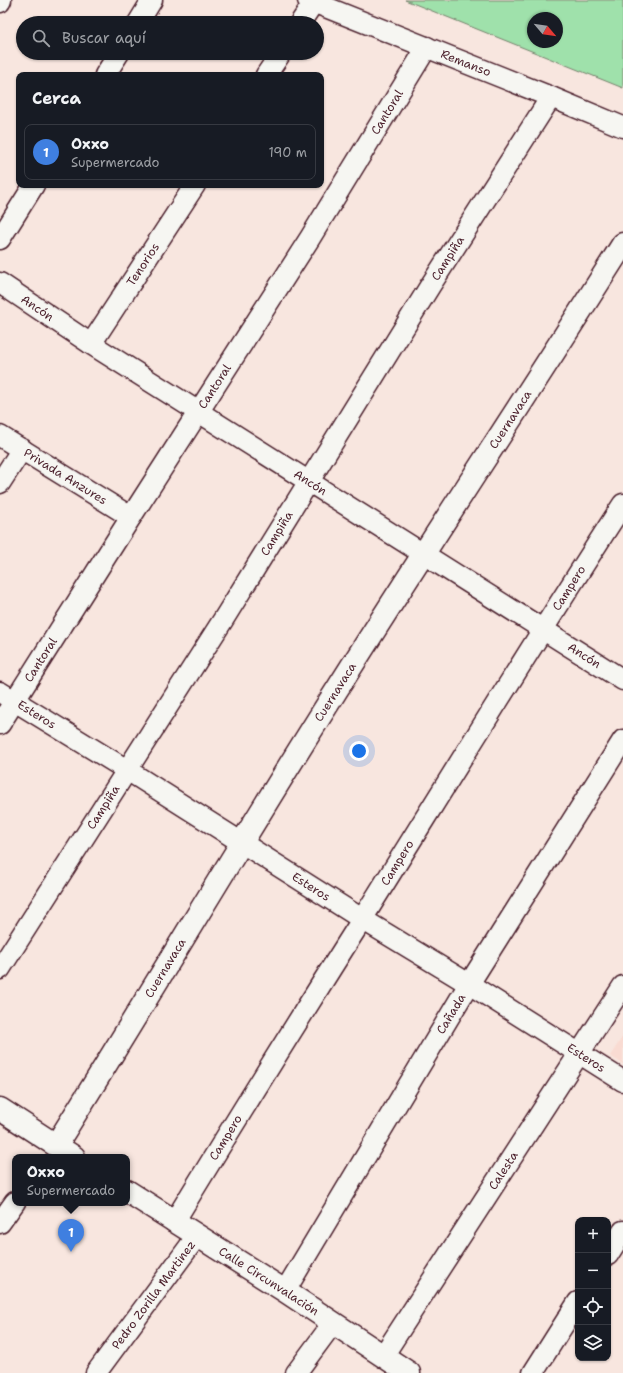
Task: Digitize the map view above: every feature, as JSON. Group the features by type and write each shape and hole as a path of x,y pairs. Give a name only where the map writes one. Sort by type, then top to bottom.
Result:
{"street":[{"path":"142,16 152,0"},
{"path":"304,16 311,1"},
{"name":"Remanso","path":"311,1 551,97 623,128"},
{"name":"Cantoral","path":"0,724 7,697 131,517 199,412 310,238 427,47"},
{"path":"107,72 115,60"},
{"path":"268,72 276,60"},
{"name":"Campiña","path":"0,969 223,620 308,480 434,279 551,97"},
{"path":"0,239 32,188"},
{"name":"Tenorios","path":"91,344 192,188"},
{"name":"Cuernavaca","path":"52,1151 149,997 331,699 424,553 617,268 623,244"},
{"name":"Ancón","path":"0,283 91,344 543,628 623,680"},
{"name":"Privada Anzures","path":"0,436 131,517"},
{"path":"0,483 22,449"},
{"name":"Campero","path":"174,1222 266,1071 543,628 623,504"},
{"name":"Esteros","path":"7,697 623,1081"},
{"name":"Cañada","path":"285,1291 469,984 623,740"},
{"name":"Calesta","path":"383,1356 623,986"},
{"path":"0,1109 52,1151 63,1154"},
{"name":"Calle Circunvalación","path":"130,1193 285,1291 409,1373"},
{"path":"0,1223 12,1206"},
{"path":"609,1253 623,1231"},
{"name":"Pedro Zorilla Martinez","path":"96,1373 197,1236"},
{"path":"533,1373 575,1307"},
{"path":"296,1373 333,1322"}],"shaded area":[{"path":"623,1036 623,1064 610,1056"}],"green space":[{"path":"405,0 623,0 623,88"}],"place":[{"name":"Oxxo","path":"71,1252"}]}
